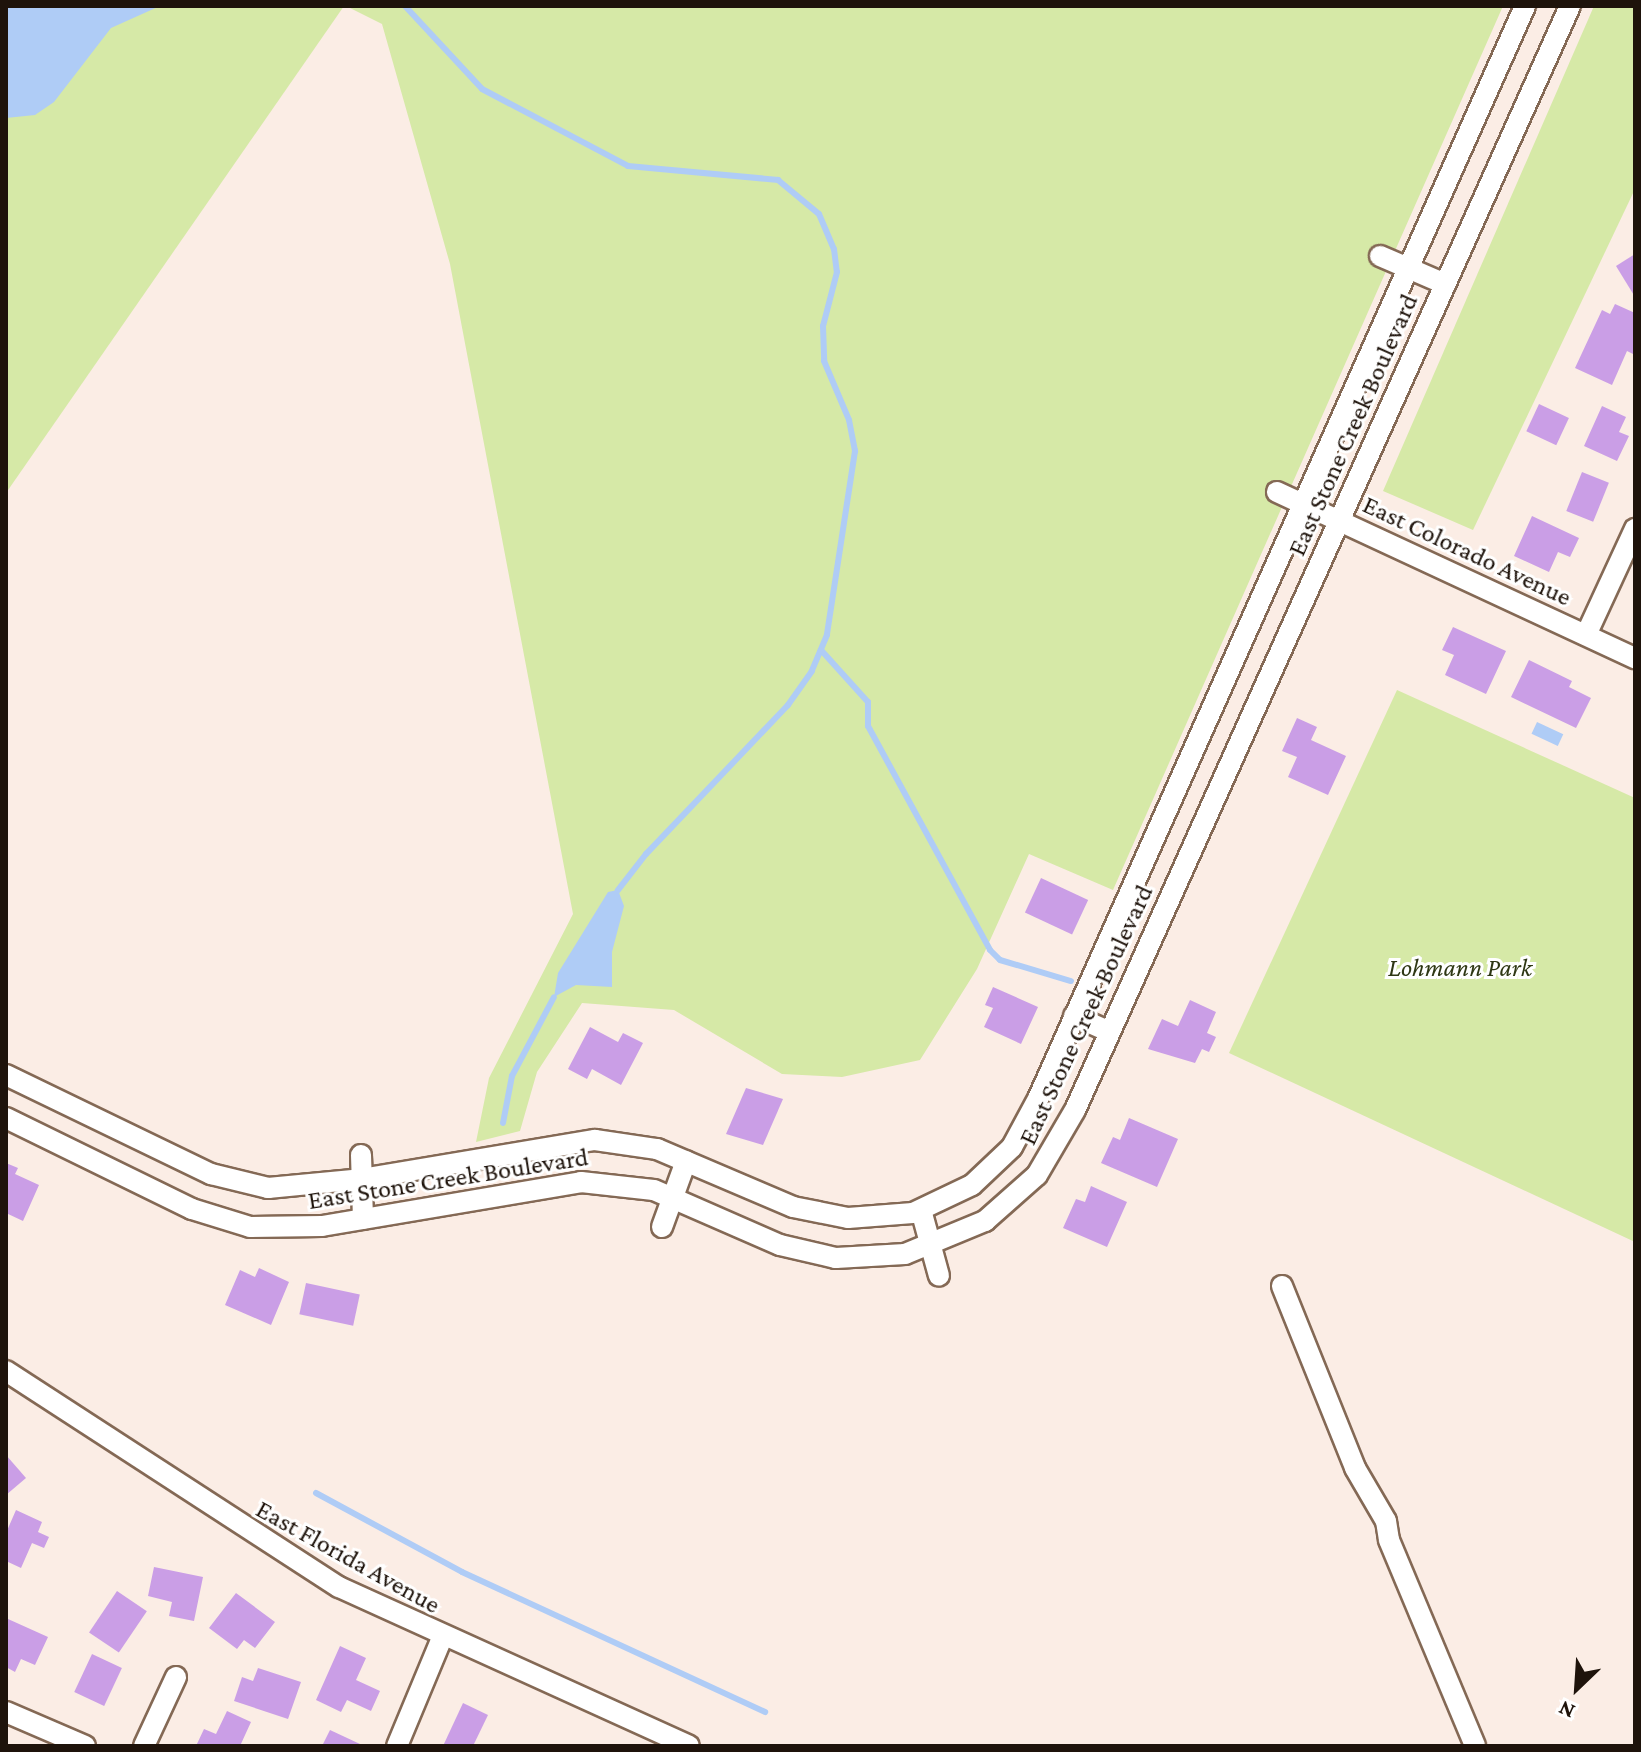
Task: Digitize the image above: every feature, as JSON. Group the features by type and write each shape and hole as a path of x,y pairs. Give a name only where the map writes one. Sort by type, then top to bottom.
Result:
{"street":[{"name":"East Stone Creek Boulevard","path":"6,1075 211,1174 244,1185 302,1188 595,1140 657,1149 820,1214 878,1218 921,1210 972,1185 1012,1147 1074,1016 1525,6"},
{"name":"East Stone Creek Boulevard","path":"6,1118 219,1220 277,1229 363,1219 581,1182 629,1184 673,1197 807,1253 880,1258 931,1247 985,1221 1037,1175 1059,1143 1570,6"},
{"path":"1380,256 1445,284"},
{"name":"East Colorado Avenue","path":"1277,492 1635,658"},
{"path":"1586,635 1635,529"},
{"path":"1074,1016 1110,1032"},
{"path":"361,1155 363,1219"},
{"path":"662,1227 686,1161"},
{"path":"921,1210 939,1276"},
{"path":"1282,1286 1355,1468 1386,1521 1389,1540 1475,1746"},
{"name":"East Florida Avenue","path":"6,1371 253,1537 339,1587 442,1638 689,1746"},
{"path":"397,1746 442,1638"},
{"path":"144,1746 176,1677"},
{"path":"6,1712 85,1746"}],"green space":[{"path":"6,6 344,6 6,493"},
{"path":"346,6 1503,6 1113,890 1029,854 977,969 920,1060 842,1077 782,1074 674,1010 582,1003 537,1072 520,1131 476,1142 489,1078 573,914 450,264 382,24"},
{"path":"1594,6 1635,6 1635,189 1473,530 1383,491"},
{"name":"Lohmann Park","path":"1397,690 1635,798 1635,1242 1229,1053"}],"water":[{"path":"6,6 160,6 111,28 54,102 35,115 6,118"},
{"path":"1537,722 1563,734 1558,746 1532,734"},
{"path":"618,890 624,906 612,952 612,987 576,985 554,997 558,973 608,892"}],"building":[{"path":"1635,254 1635,297 1616,266"},
{"path":"1615,304 1635,313 1635,355 1627,351 1612,385 1575,368 1602,310 1610,314"},
{"path":"1539,404 1569,418 1556,445 1526,431"},
{"path":"1602,406 1626,417 1619,432 1629,436 1617,461 1584,446"},
{"path":"1582,472 1609,483 1593,522 1566,511"},
{"path":"1532,516 1579,538 1570,557 1558,552 1549,572 1514,556"},
{"path":"1453,627 1506,651 1486,694 1445,675 1454,655 1442,650"},
{"path":"1529,660 1572,681 1569,687 1591,698 1576,728 1511,697"},
{"path":"1297,718 1317,727 1311,740 1346,756 1328,795 1288,777 1297,757 1282,751"},
{"path":"1041,878 1088,900 1072,934 1025,912"},
{"path":"993,987 1038,1007 1021,1044 984,1027 993,1008 985,1005"},
{"path":"1190,1000 1216,1012 1207,1033 1216,1037 1209,1052 1202,1049 1195,1063 1148,1049 1162,1019 1178,1026"},
{"path":"590,1027 618,1042 623,1033 643,1043 621,1085 592,1069 587,1079 568,1069"},
{"path":"746,1088 783,1099 763,1145 726,1134"},
{"path":"1129,1118 1178,1139 1157,1187 1101,1163 1113,1137 1120,1140"},
{"path":"6,1163 18,1168 15,1174 39,1185 23,1221 6,1213"},
{"path":"1091,1186 1127,1202 1107,1247 1063,1228 1076,1199 1085,1202"},
{"path":"259,1268 289,1282 271,1325 225,1305 240,1270 255,1277"},
{"path":"306,1283 360,1294 353,1326 299,1314"},
{"path":"6,1455 26,1478 6,1495"},
{"path":"16,1510 42,1522 38,1532 49,1537 44,1548 32,1543 21,1568 6,1561 6,1533"},
{"path":"154,1567 203,1577 194,1621 169,1616 172,1602 148,1596"},
{"path":"117,1591 147,1611 119,1653 89,1632"},
{"path":"236,1593 275,1622 255,1648 244,1640 237,1649 209,1628"},
{"path":"8,1619 48,1637 35,1665 21,1659 15,1672 6,1667"},
{"path":"340,1646 366,1658 356,1680 380,1691 371,1711 347,1700 341,1712 316,1700"},
{"path":"92,1654 122,1668 104,1706 74,1692"},
{"path":"258,1668 301,1682 288,1719 234,1701 242,1677 253,1681"},
{"path":"463,1703 488,1715 473,1746 443,1746"},
{"path":"227,1711 251,1722 240,1746 196,1746 204,1729 216,1734"},
{"path":"330,1730 360,1744 359,1746 322,1746"}],"waterway":[{"path":"405,6 482,89 628,166 778,180 819,214 834,249 837,272 823,326 824,361 849,420 855,451 827,635 812,671 788,705 646,854 618,890"},
{"path":"821,650 868,702 868,726 990,950 1000,960 1071,981"},
{"path":"503,1123 512,1076 554,997"},
{"path":"316,1493 462,1572 765,1712"}]}
